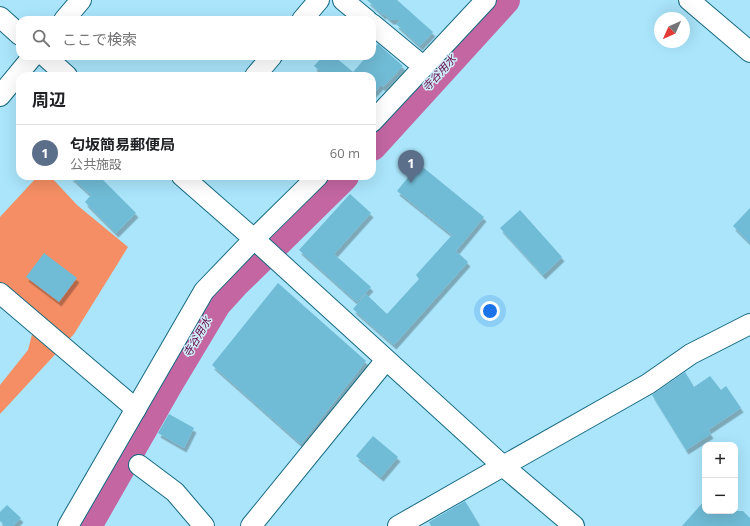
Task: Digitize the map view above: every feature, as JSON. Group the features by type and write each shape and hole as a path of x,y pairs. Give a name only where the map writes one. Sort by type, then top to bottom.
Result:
{"street":[{"path":"67,16 81,0"},
{"path":"305,16 319,0"},
{"path":"342,0 362,16"},
{"path":"376,118 486,0"},
{"path":"689,0 750,52"},
{"path":"0,17 16,31"},
{"path":"376,27 424,67"},
{"path":"20,72 30,60"},
{"path":"50,60 63,72"},
{"path":"258,72 269,60"},
{"path":"0,96 16,77"},
{"path":"187,180 254,239 503,466 574,526"},
{"path":"68,526 204,291 314,180"},
{"path":"2,298 136,409"},
{"path":"398,526 648,384 691,354 750,324"},
{"path":"251,526 386,360"},
{"path":"139,465 175,492 204,526"}],"shaded area":[{"path":"34,180 54,180 77,205 128,247 74,334 0,414 0,385 28,350 35,323 0,293 0,217"}],"building":[{"path":"367,0 397,0 433,32 420,46 396,24 400,20 391,20 384,14 383,15"},
{"path":"378,44 403,66 383,87 381,85 376,91 376,72 353,72 364,60 376,60 376,46"},
{"path":"319,60 339,60 353,72 321,72 314,66"},
{"path":"419,164 484,217 456,251 468,262 394,345 353,309 366,294 387,314 419,279 416,275 452,235 397,191"},
{"path":"74,180 103,180 136,213 116,233 85,202 91,195"},
{"path":"350,194 371,213 334,254 371,287 357,302 299,250"},
{"path":"750,208 750,243 733,226"},
{"path":"520,210 562,257 543,275 500,228"},
{"path":"44,253 77,278 59,302 26,277"},
{"path":"278,283 366,361 301,444 212,365"},
{"path":"685,372 694,387 710,376 721,390 726,386 741,408 708,430 711,434 686,450 652,395"},
{"path":"169,414 194,428 184,448 158,433"},
{"path":"373,436 398,457 381,477 356,456"},
{"path":"465,501 480,526 431,526 429,522"},
{"path":"702,503 702,514 738,514 738,511 743,511 750,518 750,526 682,526"},
{"path":"7,505 21,518 13,526 5,526 0,521 0,512"}],"waterway":[{"name":"寺谷用水","path":"376,142 505,0"},
{"name":"寺谷用水","path":"87,526 168,384 216,304 236,282 340,180"}],"place":[{"name":"匂坂簡易郵便局","path":"411,183"}]}
